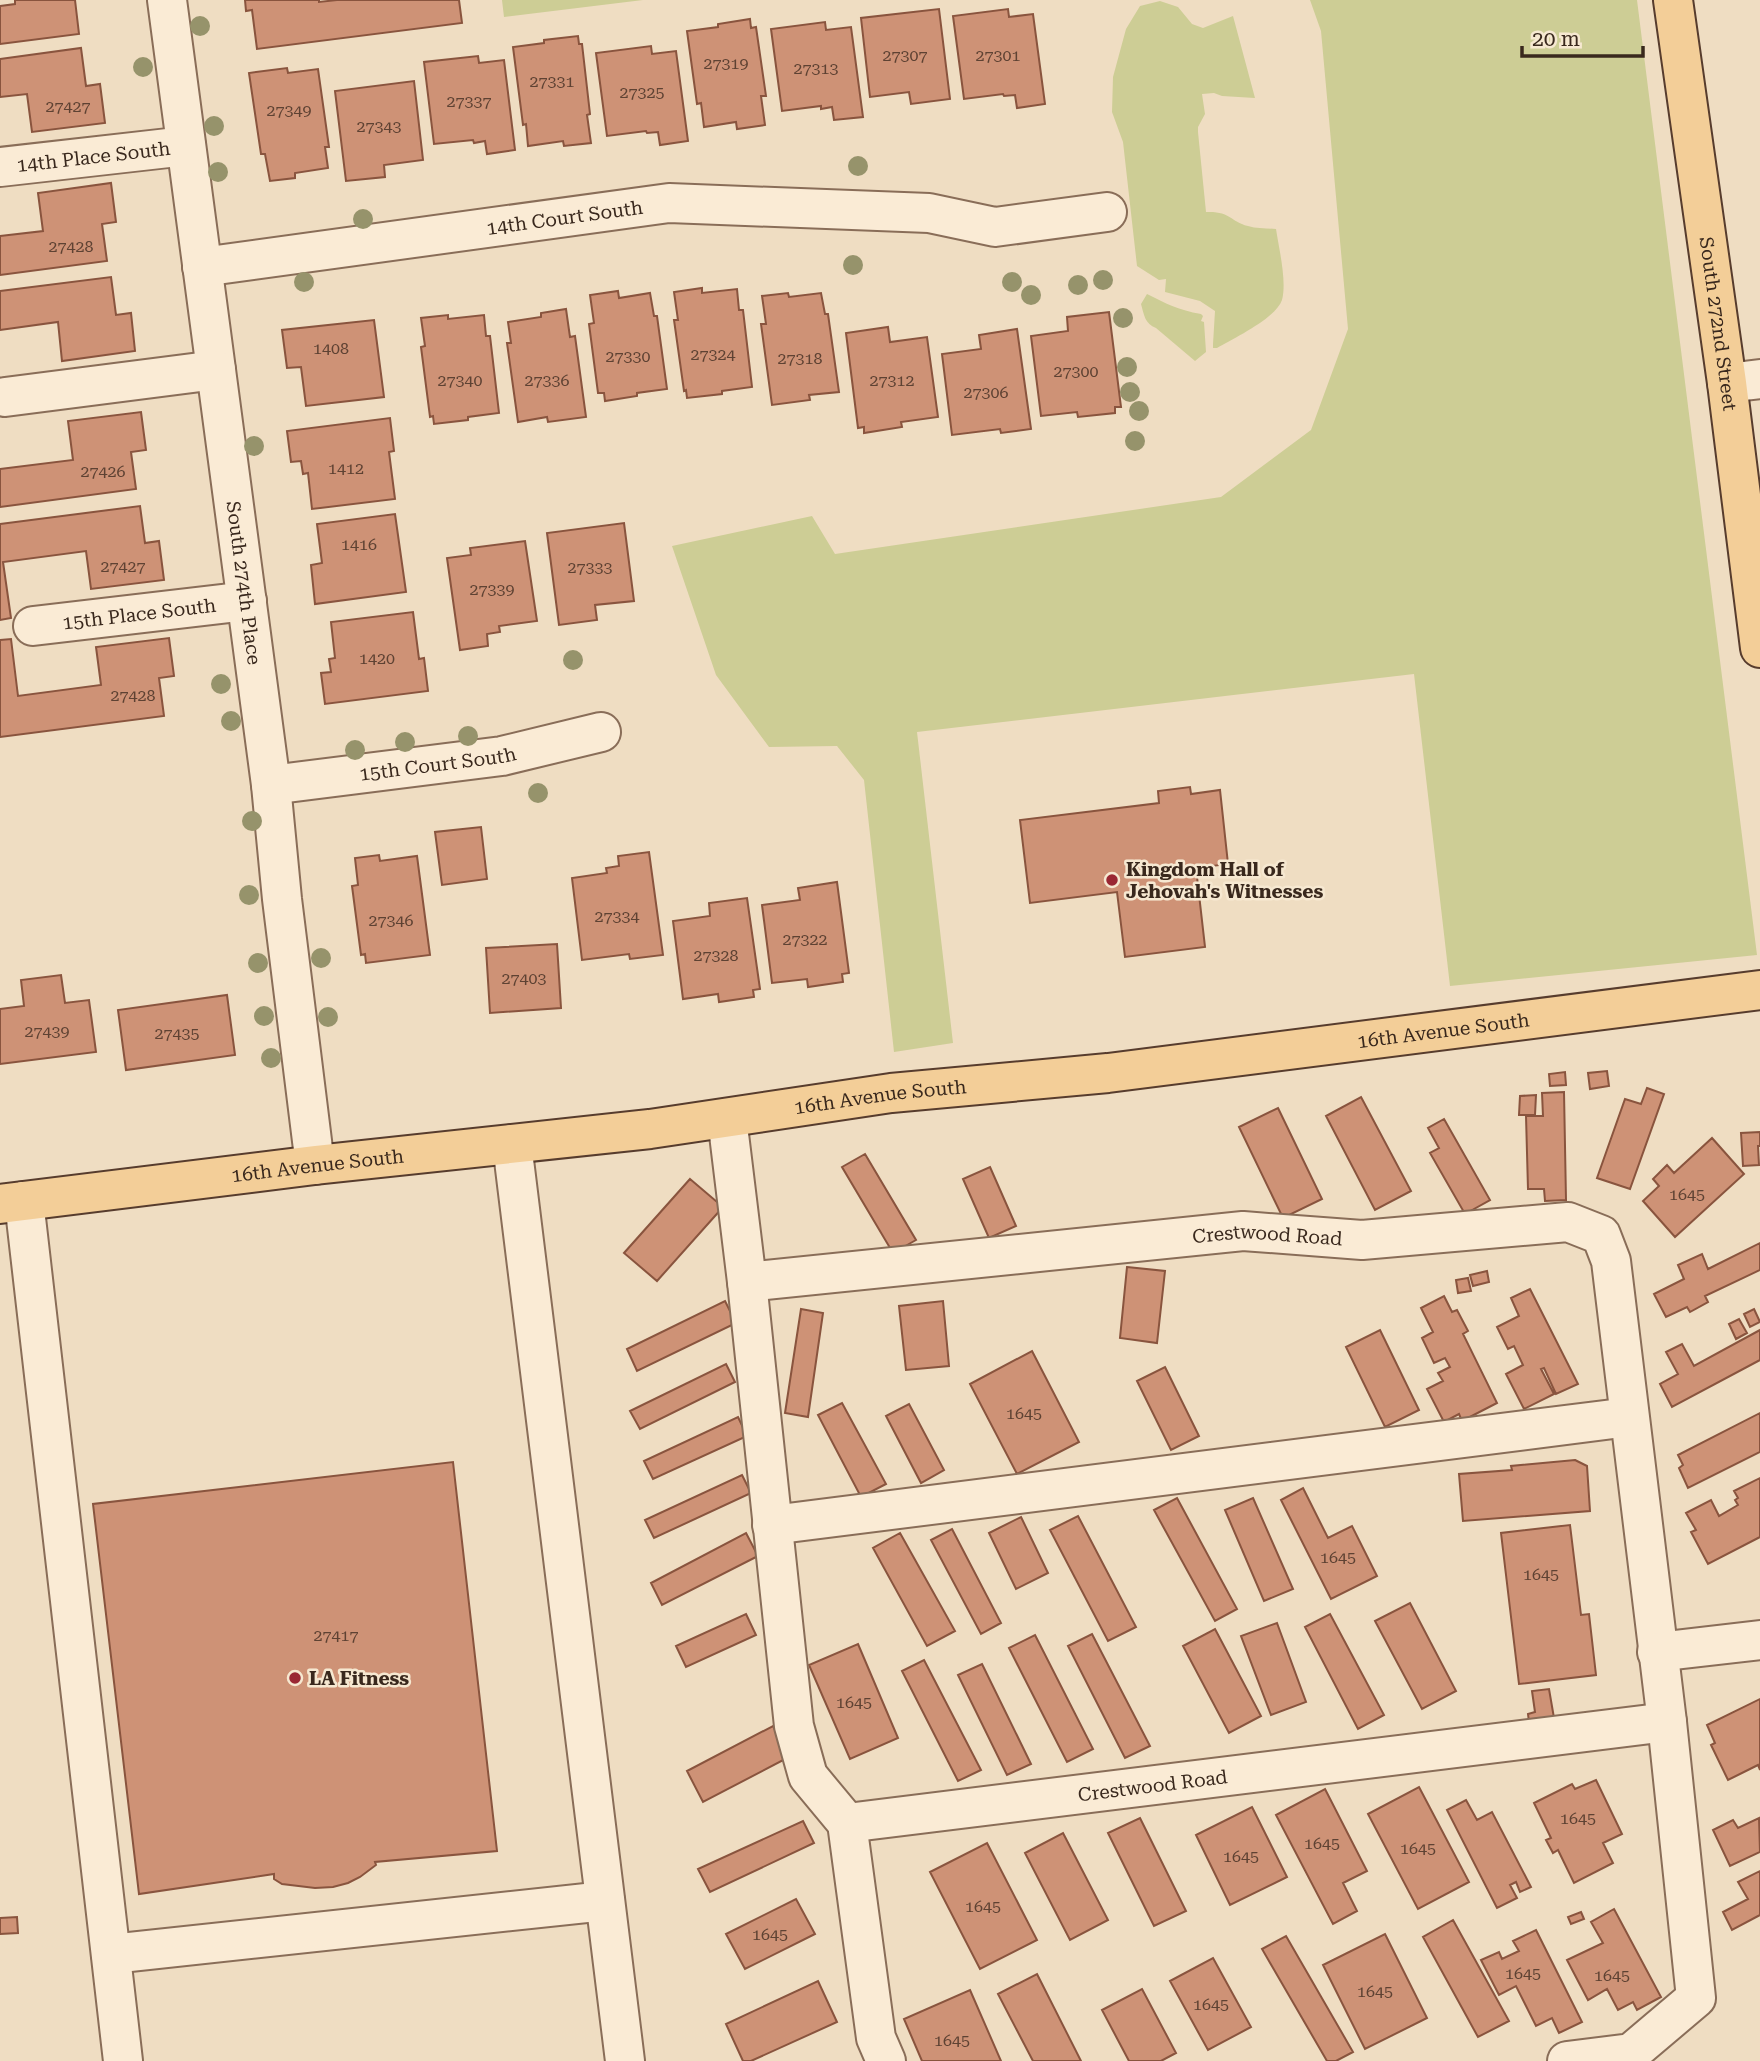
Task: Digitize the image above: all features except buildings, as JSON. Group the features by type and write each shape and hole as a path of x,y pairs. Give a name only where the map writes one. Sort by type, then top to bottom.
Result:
{"main road":[{"name":"South 272nd Street","path":"1673,0 1743,381 1760,648"},
{"name":"16th Avenue South","path":"12,1203 727,1118 891,1093 1108,1073 1760,990"}],"street":[{"name":"South 274th Place","path":"167,0 271,785 282,899 316,1166"},
{"name":"14th Place South","path":"0,167 186,145"},
{"name":"14th Court South","path":"202,267 669,203 929,213 995,227 1107,212"},
{"path":"5,397 216,370"},
{"name":"15th Place South","path":"33,626 247,601"},
{"name":"15th Court South","path":"271,785 502,756 601,732"},
{"path":"727,1118 794,1726 808,1776 848,1823 876,2038 886,2061"},
{"path":"512,1144 625,2061"},
{"path":"12,1203 123,2061"},
{"name":"Crestwood Road","path":"747,1282 1244,1231 1362,1240 1568,1222 1601,1235 1611,1261 1667,1722 1696,1998 1631,2053 1567,2061"},
{"path":"772,1525 1629,1417"},
{"path":"1657,1652 1760,1640"},
{"name":"Crestwood Road","path":"848,1823 1667,1722"},
{"path":"111,1954 605,1901"}],"green space":[{"path":"502,0 643,0 504,17"},
{"path":"1310,0 1637,0 1757,955 1450,986 1414,674 917,732 953,1043 894,1052 864,780 837,746 769,747 716,675 672,546 812,516 835,554 1221,497 1311,430 1348,329 1321,31"},
{"path":"1160,1 1178,7 1192,24 1203,28 1233,16 1255,98 1202,94 1205,114 1198,132 1206,212 1220,213 1251,227 1276,229 1284,284 1282,300 1272,314 1217,348 1213,348 1215,311 1200,301 1165,292 1166,279 1159,280 1137,266 1123,142 1112,112 1113,77 1126,29 1140,6"},
{"path":"1147,294 1179,309 1201,314 1206,352 1195,361 1149,324 1141,304"}],"place":[{"name":"Kingdom Hall of Jehovah's Witnesses","path":"1112,880"},
{"name":"LA Fitness","path":"295,1678"}]}
